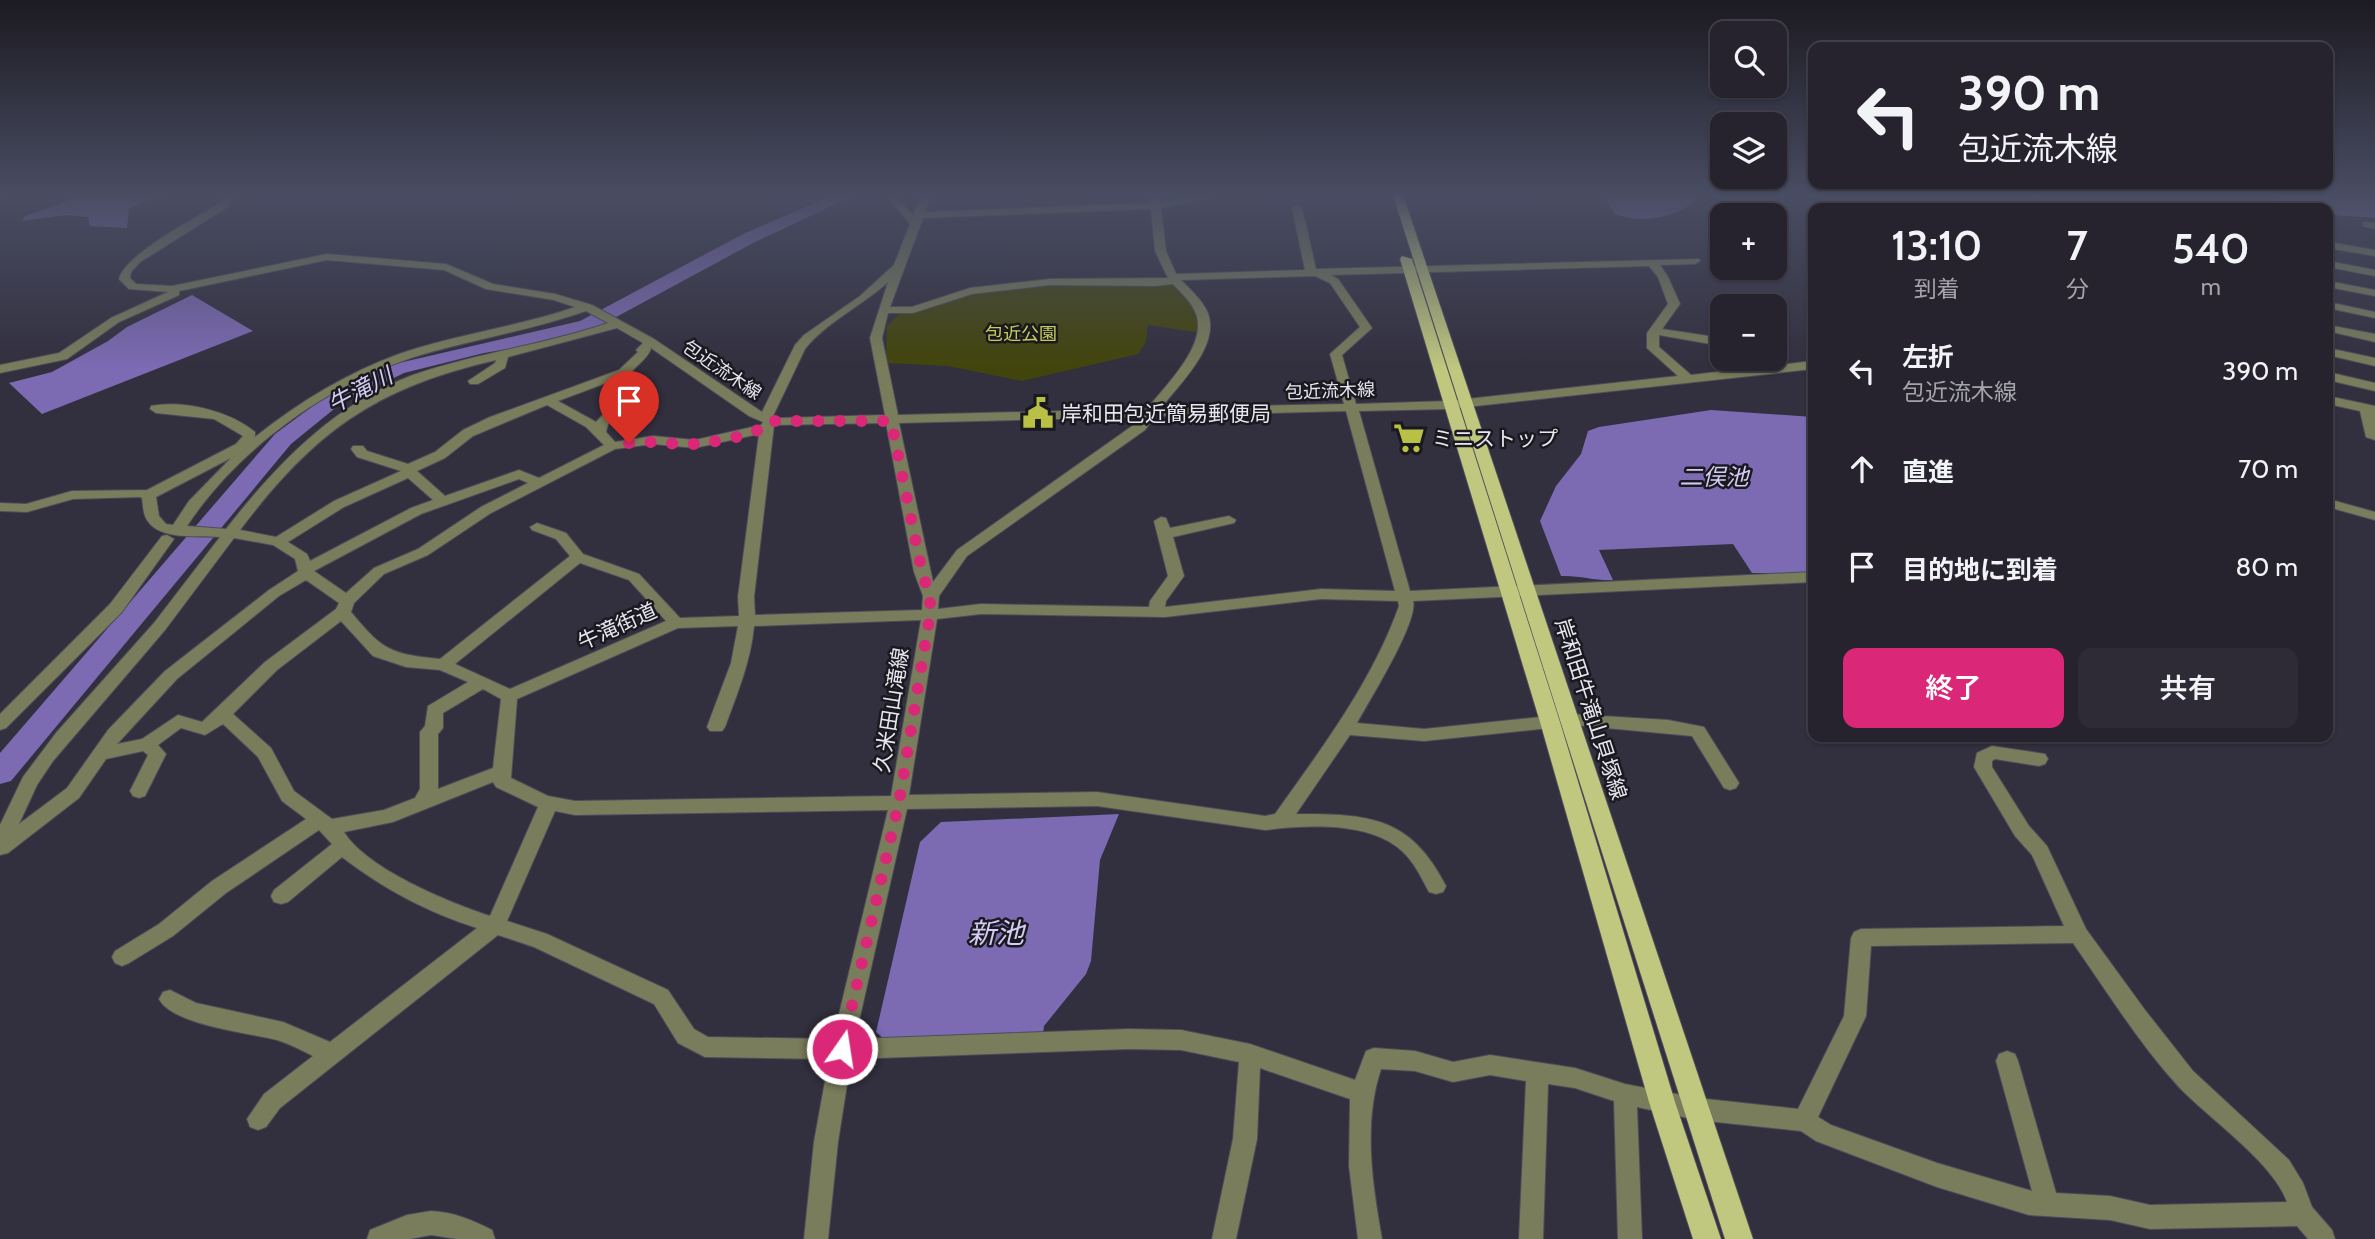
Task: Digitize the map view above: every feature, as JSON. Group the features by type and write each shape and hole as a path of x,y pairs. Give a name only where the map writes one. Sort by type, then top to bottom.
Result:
{"main road":[{"name":"岸和田牛滝山貝塚線","path":"1410,253 1417,271"},
{"name":"岸和田牛滝山貝塚線","path":"1412,253 1457,404 1559,721 1697,1109 1739,1239"},
{"name":"岸和田牛滝山貝塚線","path":"1559,721 1662,1102 1707,1239"}],"street":[{"name":"包近流木線","path":"147,253 136,260 124,274 124,279 133,287 157,290 187,288 307,260 354,257 446,267 490,287 555,297 590,309 650,342 767,423 1457,404 1808,365"},
{"name":"久米田山滝線","path":"816,1239 826,1142 842,1049 899,802 930,606 876,338 883,310 904,253"},
{"path":"930,606 962,553 1121,441 1151,414 1204,338 1201,310 1195,298 1174,278 1162,253"},
{"path":"1309,253 1314,273"},
{"path":"883,310 913,310 970,291 1050,282 1156,283 1174,278 1695,261"},
{"path":"1653,263 1663,276 1674,304 1655,331 1653,348 1686,377"},
{"path":"2333,265 2375,273"},
{"path":"716,727 740,661 749,621 746,597 767,423 799,348 808,337 832,317 864,298 899,267"},
{"path":"1281,821 1345,728 1406,614 1407,596 1336,354 1366,328 1334,281 1314,273"},
{"path":"2333,285 2375,293"},
{"path":"0,369 63,356 115,320 187,288"},
{"path":"2333,306 2375,315"},
{"path":"0,724 116,608 177,534 190,507 233,464 293,416 345,382 403,357 590,309"},
{"path":"0,847 29,782 47,756 151,636 228,531 270,482 326,430 353,410 412,379 586,335 614,323"},
{"path":"2333,329 2375,338"},
{"path":"1655,331 1710,340"},
{"path":"278,542 339,504 440,455 477,429 623,373 644,353 642,350 650,342"},
{"path":"2333,353 2375,362"},
{"path":"474,381 501,365 502,356"},
{"path":"599,433 603,420 629,396 620,380 623,373"},
{"path":"2333,377 2375,387"},
{"path":"548,401 591,424 612,446"},
{"path":"2333,401 2370,409 2373,437"},
{"path":"0,507 27,508 72,495 149,495 241,447 250,435 234,421 213,414 156,410"},
{"path":"102,753 147,744 178,721 205,729 223,715 271,666 345,606 379,571 423,552 486,510 612,446 653,440 695,444 767,423"},
{"path":"358,449 362,454 410,471 442,501"},
{"path":"0,847 73,793 134,710 171,675 274,593 306,572 416,511 519,474 540,483"},
{"path":"149,495 152,517 162,528 177,534 228,531 278,542 302,558 306,572 345,606 379,652 406,661 443,665 509,696 510,712 501,772 502,782 549,803 575,808 1097,799 1265,823 1352,822 1382,827 1409,845 1428,867 1436,886"},
{"path":"2333,505 2375,516"},
{"path":"1156,611 1158,601 1176,576 1163,527 1229,520"},
{"path":"537,527 561,536 578,557 634,577 676,623"},
{"path":"443,665 578,557"},
{"path":"1517,591 1808,577"},
{"name":"牛滝街道","path":"509,696 676,623 749,621 930,606 1156,611 1321,594 1407,596 1517,591"},
{"path":"422,803 429,789 429,732 434,728 433,710 482,682"},
{"path":"223,715 265,753 288,796 324,823 343,846 382,877 408,891 495,926 540,940 661,997 686,1036 705,1047 842,1049 1129,1039 1181,1040 1250,1054 1362,1093"},
{"path":"1345,728 1424,736 1559,721 1668,726 1698,731 1730,783"},
{"path":"139,791 157,754 147,744"},
{"path":"2039,760 1992,752 1983,758 1983,767 2022,831 2040,851 2078,933 2185,1078 2281,1168 2295,1191 2303,1214 2322,1239"},
{"path":"122,957 166,930 219,887 324,823 386,817 501,772"},
{"path":"258,1119 272,1101 495,926 549,803"},
{"path":"281,896 343,846"},
{"path":"1804,1121 1855,1016 1861,938 2078,933"},
{"path":"170,999 192,1011 283,1032 332,1054"},
{"path":"1224,1239 1245,1139 1250,1054"},
{"path":"1370,1239 1363,1202 1358,1128 1362,1093 1374,1058 1415,1060 1453,1072 1490,1065 1575,1078 1625,1094 1697,1109 1804,1121 1824,1133 2002,1197 2047,1204 2110,1208 2150,1217 2303,1214"},
{"path":"2007,1061 2047,1204"},
{"path":"1531,1239 1537,1072"},
{"path":"1625,1094 1630,1239"},
{"path":"379,1239 412,1225 440,1221 463,1228 483,1239"}],"green space":[{"name":"包近公園","path":"1078,283 1171,283 1196,307 1202,333 1148,325 1146,342 1138,354 1022,381 948,366 886,363 887,326 900,313 930,309 968,294"}],"water":[{"path":"192,295 253,331 42,414 9,383 52,372 108,341 127,327"},
{"name":"二俣池","path":"1711,410 1808,417 1808,573 1752,573 1733,544 1599,550 1613,580 1561,576 1540,521 1556,486 1581,454 1588,431"},
{"name":"新池","path":"1119,814 1100,860 1091,961 1086,974 1044,1026 1043,1035 884,1039 876,1032 920,842 941,822"}],"waterway":[{"name":"牛滝川","path":"0,773 283,439 332,401 397,369 483,347 555,335 587,325 721,253"}],"place":[{"name":"岸和田包近簡易郵便局","path":"1038,413"},
{"name":"ミニストップ","path":"1409,438"}],"route":[{"path":"629,443 653,440 695,444 760,430 766,428 770,421 891,421 922,572 930,596 930,615 899,802 842,1049"}]}
